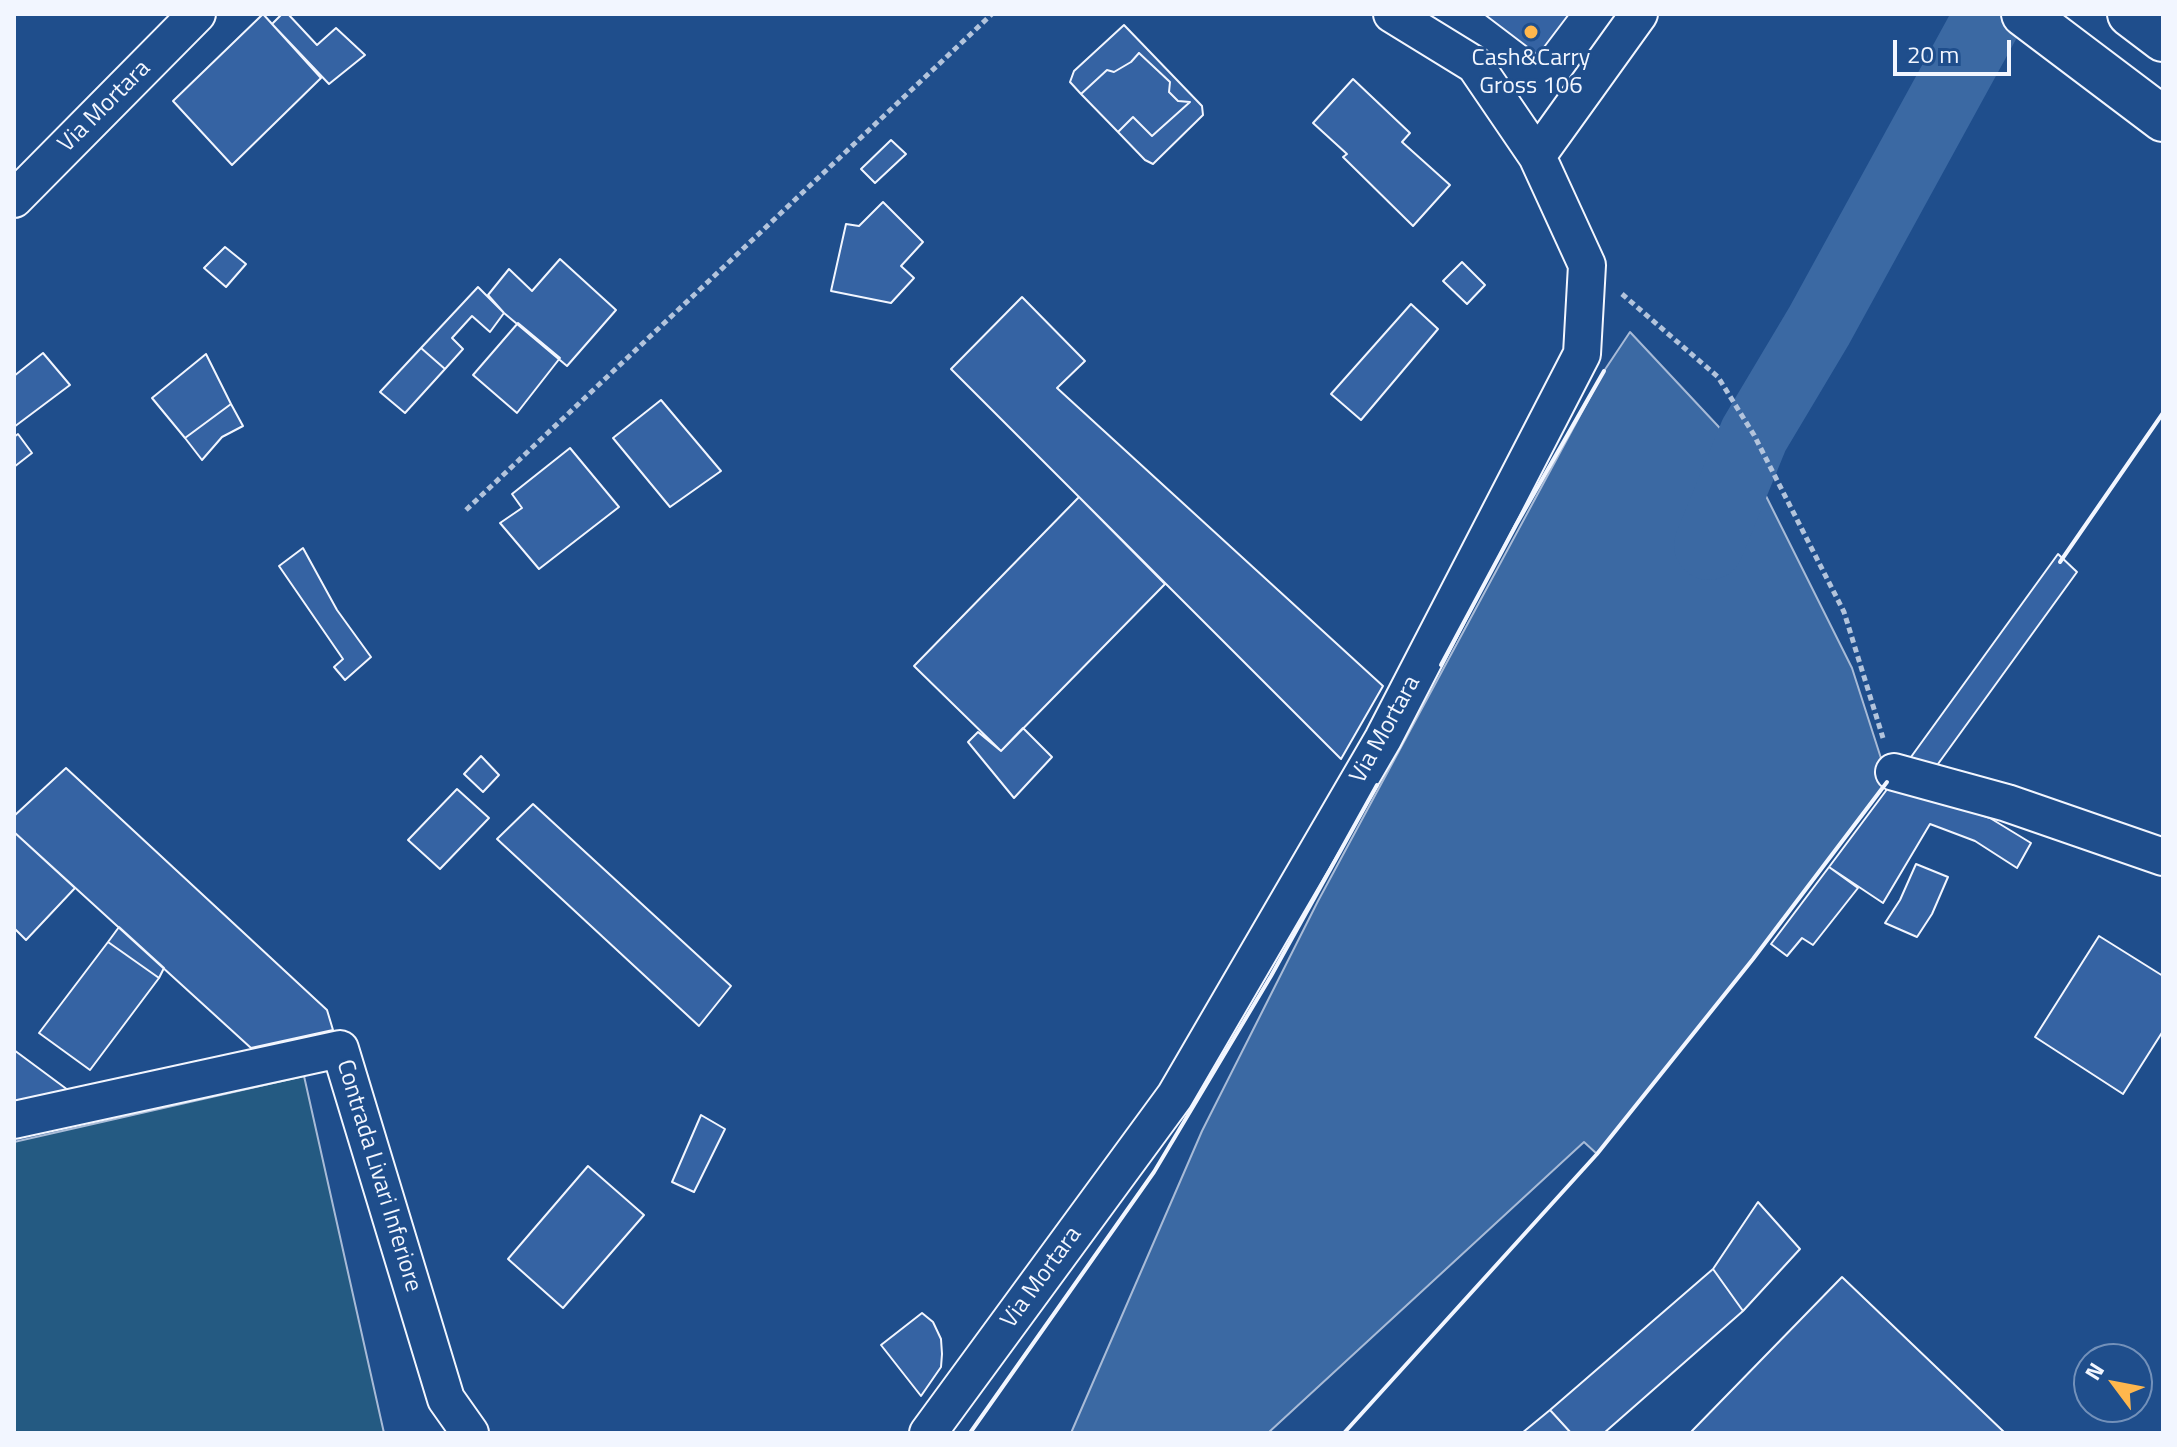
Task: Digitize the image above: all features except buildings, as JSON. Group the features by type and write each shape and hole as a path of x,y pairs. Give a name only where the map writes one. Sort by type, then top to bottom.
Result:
{"highway":[{"path":"2024,14 2163,119"},
{"path":"2130,14 2163,39"}],"street":[{"name":"Via Mortara","path":"14,199 197,14"},
{"name":"Via Mortara","path":"928,1433 1175,1096 1383,739 1582,354 1587,265 1537,156 1475,65 1392,14"},
{"path":"1537,156 1639,14"},
{"path":"1894,772 2007,803 2163,857"},
{"name":"Contrada Livari Inferiore","path":"14,1120 340,1049 446,1399 470,1433"}],"path":[{"path":"466,510 992,14"},
{"path":"1587,265 1718,377 1754,435 1844,612 1894,772"}],"shaded area":[{"path":"1630,332 1746,456 1852,668 1888,780 1753,959 1597,1154 1584,1142 1268,1433 1071,1433 1202,1131 1318,901 1604,371"},
{"path":"304,1076 384,1433 14,1433 14,1142"}],"waterway":[{"path":"1709,545 1754,435 1819,326 1990,14"}],"wall":[{"path":"1441,665 1604,371"},
{"path":"2060,562 2163,413"},
{"path":"1344,1433 1597,1154 1753,959 1887,782"},
{"path":"970,1433 1154,1172 1271,976 1377,785"}],"place":[{"name":"Cash&Carry Gross 106","path":"1531,32"}]}
